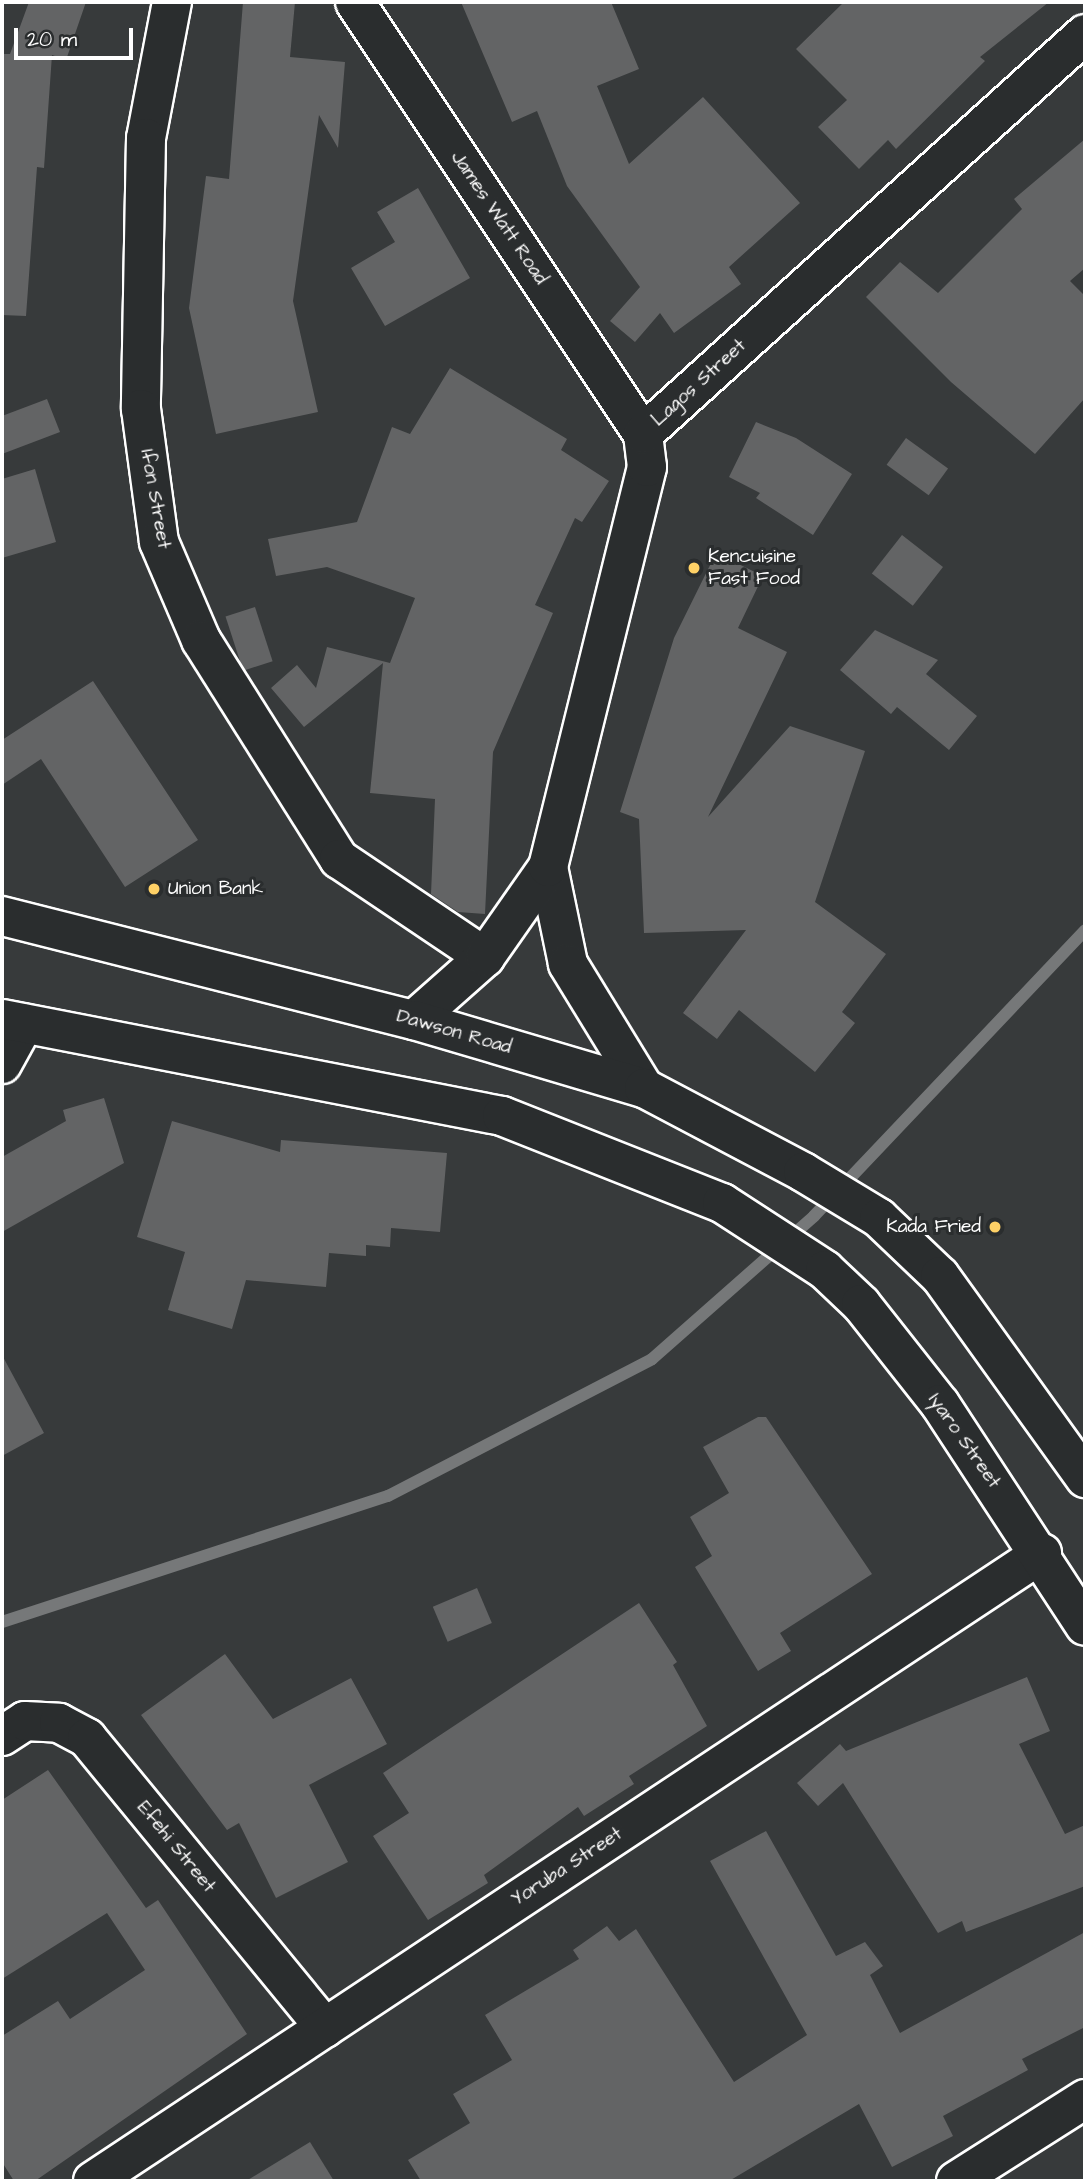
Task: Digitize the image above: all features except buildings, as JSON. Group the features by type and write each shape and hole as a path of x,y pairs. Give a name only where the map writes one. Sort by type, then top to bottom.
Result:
{"main road":[{"name":"Ifon Street","path":"172,2 145,151 141,409 159,542 201,640 339,859 485,957"},
{"name":"James Watt Road","path":"355,2 643,434"},
{"name":"Lagos Street","path":"548,867 647,467 643,434 1085,34"},
{"path":"414,1020 485,957 548,867"},
{"path":"548,867 568,964 644,1088"},
{"name":"Dawson Road","path":"2,916 414,1020 644,1088 803,1172 879,1218 940,1276 1085,1478"},
{"path":"2,1064 13,1022"},
{"name":"Iyaro Street","path":"13,1022 502,1116 722,1203 825,1270 861,1304 940,1404 1042,1553 1085,1626"},
{"name":"Yoruba Street","path":"93,2181 1042,1553"},
{"name":"Efehi Street","path":"2,1736 25,1721 59,1723 87,1738 325,2028"},
{"path":"957,2181 1085,2099"}],"waterway":[{"path":"2,1622 388,1496 652,1359 814,1216 1085,930"}],"place":[{"name":"Kencuisine Fast Food","path":"694,568"},
{"name":"Union Bank","path":"154,889"},
{"name":"Kada Fried","path":"995,1227"}]}
